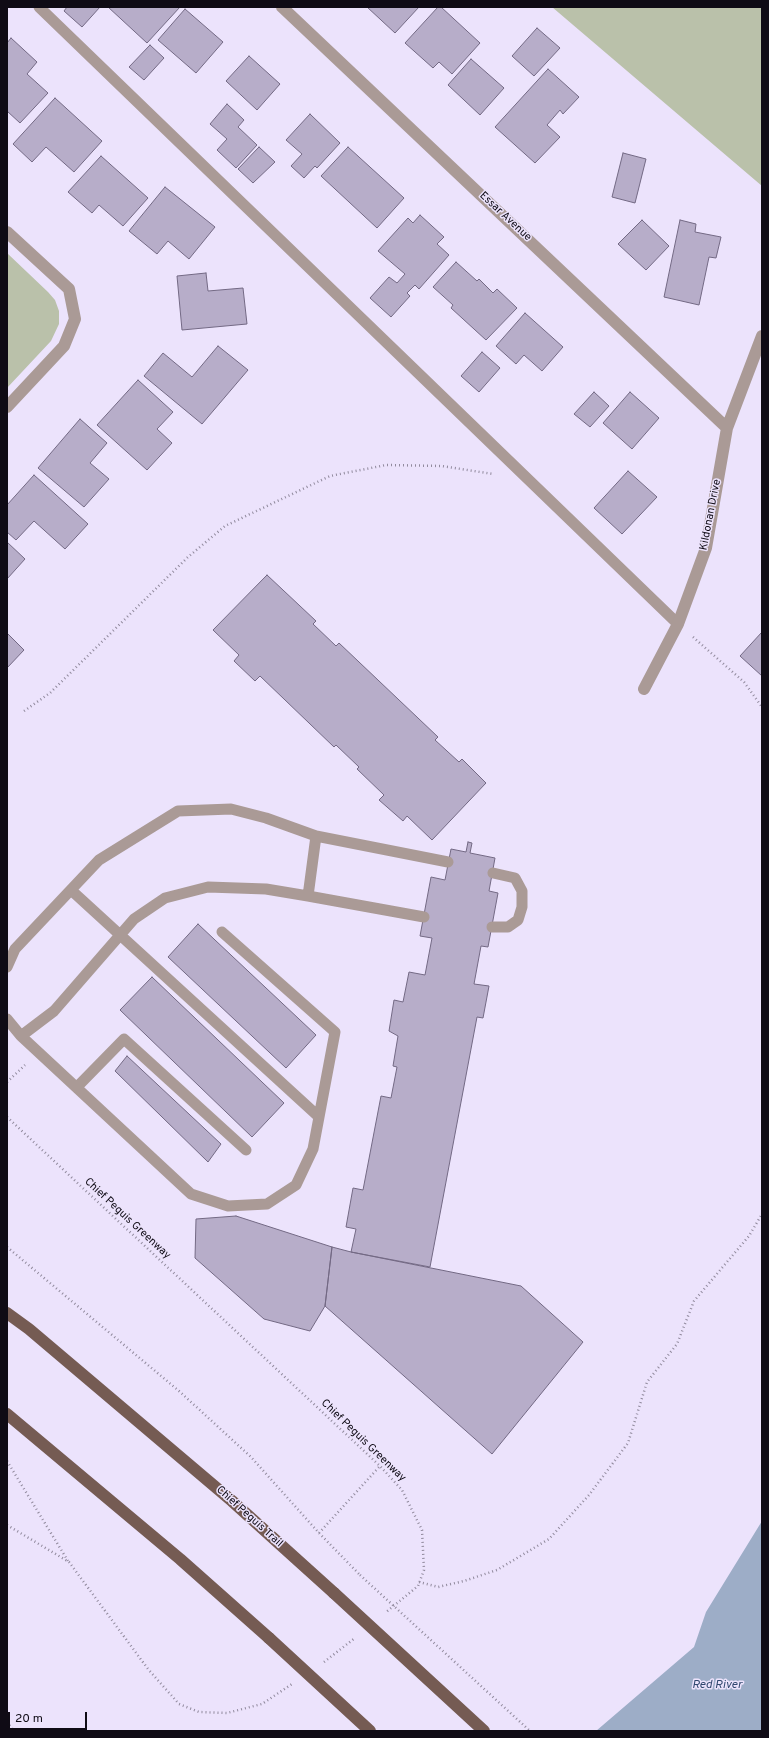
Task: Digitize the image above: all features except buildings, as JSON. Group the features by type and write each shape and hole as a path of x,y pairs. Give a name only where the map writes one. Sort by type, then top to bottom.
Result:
{"main road":[{"name":"Chief Peguis Trail","path":"7,1313 29,1329 226,1496 484,1731"},
{"path":"7,1414 180,1558 370,1731"}],"street":[{"name":"Essar Avenue","path":"282,7 727,428"},
{"path":"7,232 69,289 75,320 64,346 7,407"},
{"name":"Kildonan Drive","path":"644,689 678,624 706,548 727,428 762,336"}],"lane":[{"path":"39,7 678,624"},
{"path":"7,967 15,949 99,860 178,811 231,809 266,818 316,836 448,862"},
{"path":"308,896 316,836"},
{"path":"492,927 508,927 518,920 522,907 522,891 515,878 493,872"},
{"path":"21,1036 54,1011 134,919 165,898 208,888 266,889 424,917"},
{"path":"71,890 319,1116"},
{"path":"7,1019 21,1036 191,1194 228,1206 268,1204 296,1186 313,1149 335,1032 222,932"},
{"path":"77,1087 124,1039 246,1150"}],"path":[{"path":"24,711 50,693 188,557 225,526 273,502 330,476 386,465 442,466 499,476"},
{"path":"678,624 744,682 762,707"},
{"name":"Chief Peguis Greenway","path":"7,1117 380,1466 402,1490 422,1530 424,1570 418,1586 381,1616"},
{"path":"419,1582 438,1587 464,1581 496,1570 549,1539 589,1495 628,1442 647,1382 677,1344 694,1301 748,1236 762,1214"},
{"path":"7,1247 180,1391 251,1457 319,1533 360,1574 530,1731"},
{"path":"7,1461 68,1562 148,1669 179,1704 199,1712 228,1713 262,1704 294,1682"},
{"path":"319,1533 380,1466"},
{"path":"7,1525 68,1562"},
{"path":"320,1665 357,1636"},
{"path":"7,1722 14,1731"}],"green space":[{"path":"552,7 762,7 762,186"},
{"path":"7,253 55,300 59,311 59,324 51,341 7,388"}],"water":[{"name":"Red River","path":"762,1521 762,1731 596,1731 694,1647 706,1612"}]}
